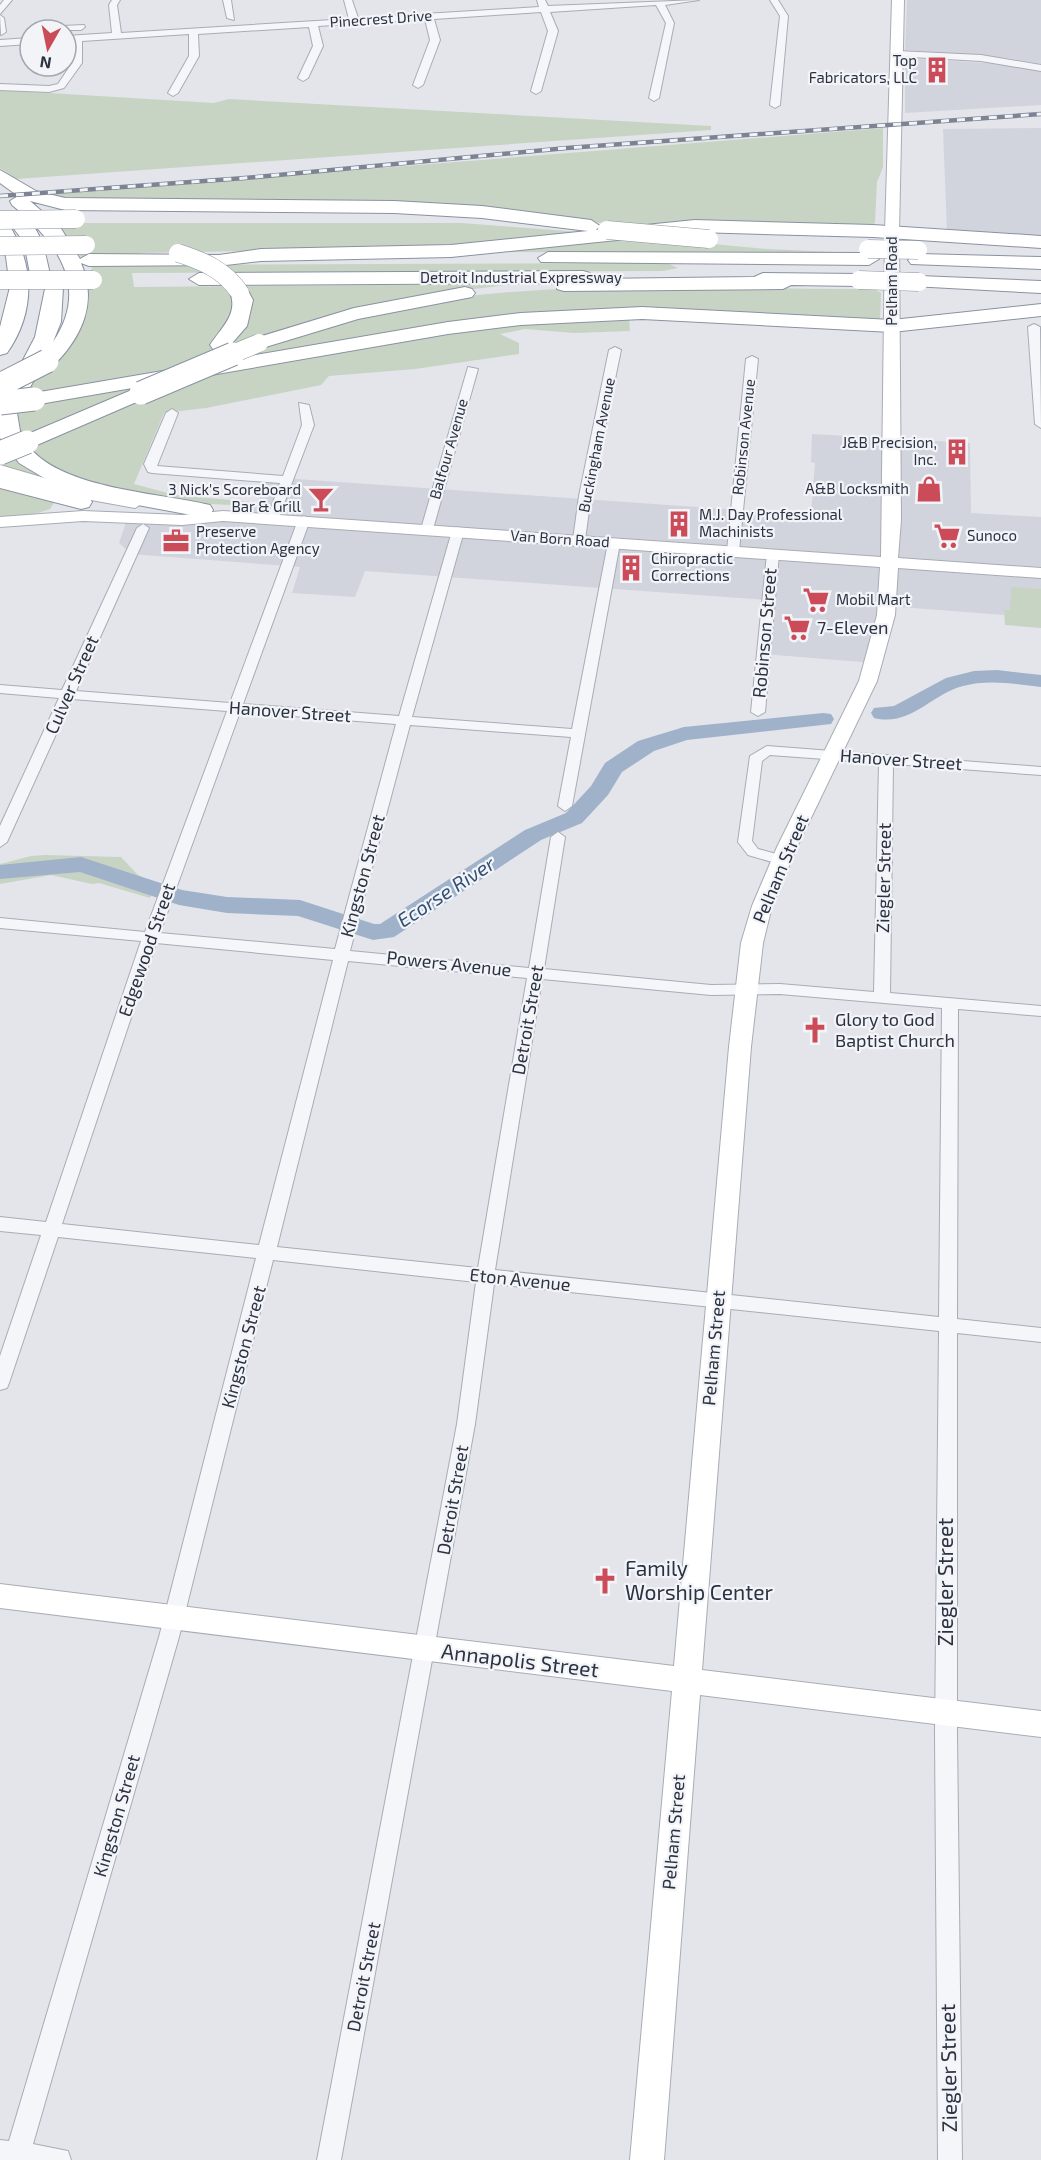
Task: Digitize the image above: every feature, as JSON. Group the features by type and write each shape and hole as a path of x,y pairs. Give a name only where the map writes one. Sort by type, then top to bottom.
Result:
{"highway":[{"path":"0,176 37,198 65,204 394,207 522,216 587,225 605,230"},
{"path":"0,184 56,236 72,265 78,290 76,321 66,342 46,361 0,383"},
{"path":"0,202 33,242 47,251 48,281 53,309 47,335 6,412 5,424 9,439 30,463 71,482 213,513"},
{"path":"0,220 470,220 868,254"},
{"path":"0,226 14,251 18,267 20,295 14,324 0,349"},
{"path":"226,259 261,255 495,248 694,226 892,232 1041,242"},
{"path":"0,246 123,245 173,252 218,269 233,282 243,300 237,326 211,351 48,432"},
{"path":"918,255 1041,253"},
{"name":"Detroit Industrial Expressway","path":"0,260 868,254 1041,263"},
{"path":"0,273 0,300"},
{"name":"Detroit Industrial Expressway","path":"177,279 626,277 851,280 1041,287"},
{"path":"0,282 113,280"},
{"path":"0,453 259,343 354,314 427,299 512,288 625,283 793,284 851,280"},
{"path":"0,383 33,327 48,281"},
{"path":"0,403 448,328 521,319 642,313 891,326 1037,319"},
{"path":"0,481 151,512 213,513"}],"main road":[{"name":"Pelham Road","path":"891,562 892,232 898,0"},
{"path":"0,470 66,495 53,513 38,518"},
{"name":"Van Born Road","path":"0,522 38,518 115,516 182,520 213,513 1041,573"},
{"name":"Pelham Street","path":"647,2160 745,989 752,943 762,906 782,860 834,755 874,663 886,615 891,562"},
{"name":"Annapolis Street","path":"0,1596 1041,1724"}],"street":[{"path":"0,11 8,0"},
{"path":"116,0 113,5 117,36"},
{"path":"227,0 231,18"},
{"path":"348,0 354,21"},
{"name":"Pinecrest Drive","path":"78,28 529,0"},
{"name":"Pinecrest Drive","path":"78,38 429,16 542,5 695,0"},
{"path":"774,0 784,16 775,105"},
{"path":"654,98 670,23 658,1"},
{"path":"536,91 553,31 542,5"},
{"path":"418,85 435,40 429,16"},
{"path":"0,18 0,32 18,31"},
{"path":"303,78 318,46 313,24"},
{"path":"173,93 195,53 193,31"},
{"path":"0,43 18,42"},
{"path":"897,54 975,58 1041,68"},
{"path":"0,87 40,89 61,86 67,78"},
{"path":"1037,319 1041,424"},
{"name":"Buckingham Avenue","path":"579,540 585,495 615,350"},
{"name":"Robinson Avenue","path":"733,551 752,359"},
{"name":"Balfour Avenue","path":"427,529 472,369"},
{"path":"273,519 308,425 308,413 303,405"},
{"path":"172,413 150,464 152,469 289,480"},
{"name":"Edgewood Street","path":"0,1383 162,905 304,520"},
{"name":"Culver Street","path":"0,842 143,528"},
{"name":"Kingston Street","path":"12,2155 174,1617 344,945 356,909 405,720 458,531"},
{"path":"565,806 614,543"},
{"name":"Robinson Street","path":"758,712 773,554"},
{"name":"Hanover Street","path":"0,689 579,734"},
{"name":"Hanover Street","path":"782,860 753,852 745,842 755,759 761,753 775,750 1041,771"},
{"name":"Ziegler Street","path":"882,998 886,759"},
{"name":"Detroit Street","path":"329,2160 426,1649 466,1424 486,1276 532,983 536,973 558,837"},
{"name":"Powers Avenue","path":"0,923 151,937 344,945 536,973 711,990 745,989 1041,1011"},
{"name":"Ziegler Street","path":"950,1004 950,1325 947,1338 946,1712 950,2160"},
{"name":"Eton Avenue","path":"0,1224 1041,1335"},
{"path":"12,2155 59,2160"}],"shaded area":[{"path":"907,0 1041,0 1041,64 1007,58 905,50"},
{"path":"905,58 1002,64 1041,72 1041,105 905,113"},
{"path":"1041,128 1041,237 947,232 943,129"},
{"path":"812,434 970,443 971,513 1041,517 1041,590 1010,610 1004,610 1004,615 887,606 874,663 763,654 768,600 365,571 355,597 292,593 300,567 131,554 119,543 126,522 223,516 257,506 268,477 811,515 815,463 811,462"}],"green space":[{"path":"0,90 214,103 229,99 711,126 711,130 16,179 0,168"},
{"path":"883,128 883,167 877,182 875,223 870,226 635,227 474,209 82,202 41,195"},
{"path":"54,223 462,223 593,233 483,246 140,253 143,265 667,263 678,268 663,271 132,273 134,287 515,284 434,294 337,314 251,341 369,313 458,297 585,288 874,289 881,293 880,319 878,322 567,312 20,396 33,375 69,348 83,319 85,290 88,288 92,267 75,251"},
{"path":"615,235 767,249 858,253 488,252"},
{"path":"629,317 630,331 574,333 525,329 500,334 519,343 519,354 415,369 329,376 321,385 206,408 164,413 134,484 175,495 252,502 250,506 191,503 106,487 39,463 12,426 16,407 374,344 509,325"},
{"path":"14,456 66,483 50,509 29,516 0,518 0,461"},
{"path":"1011,587 1041,589 1041,628 1005,625 1004,610 1010,610"},
{"path":"45,855 121,857 138,875 156,886 150,898 99,883 92,884 51,875 0,884 0,864"}],"waterway":[{"name":"Ecorse River","path":"882,713 902,711 944,686 964,679 997,677 1041,681"},
{"name":"Ecorse River","path":"0,872 81,864 179,897 227,905 300,908 373,932 386,931 533,835 574,818 600,790 613,768 646,746 684,734 823,719"}],"railway":[{"path":"0,196 245,178 567,148 1041,114"}],"place":[{"name":"Top Fabricators, LLC","path":"937,70"},
{"name":"J&B Precision, Inc.","path":"957,452"},
{"name":"A&B Locksmith","path":"929,489"},
{"name":"3 Nick's Scoreboard Bar & Grill","path":"321,499"},
{"name":"M.J. Day Professional Machinists","path":"679,524"},
{"name":"Sunoco","path":"947,536"},
{"name":"Preserve Protection Agency","path":"176,541"},
{"name":"Chiropractic Corrections","path":"631,568"},
{"name":"Mobil Mart","path":"816,600"},
{"name":"7-Eleven","path":"797,628"},
{"name":"Glory to God Baptist Church","path":"815,1030"},
{"name":"Family Worship Center","path":"605,1581"}]}
